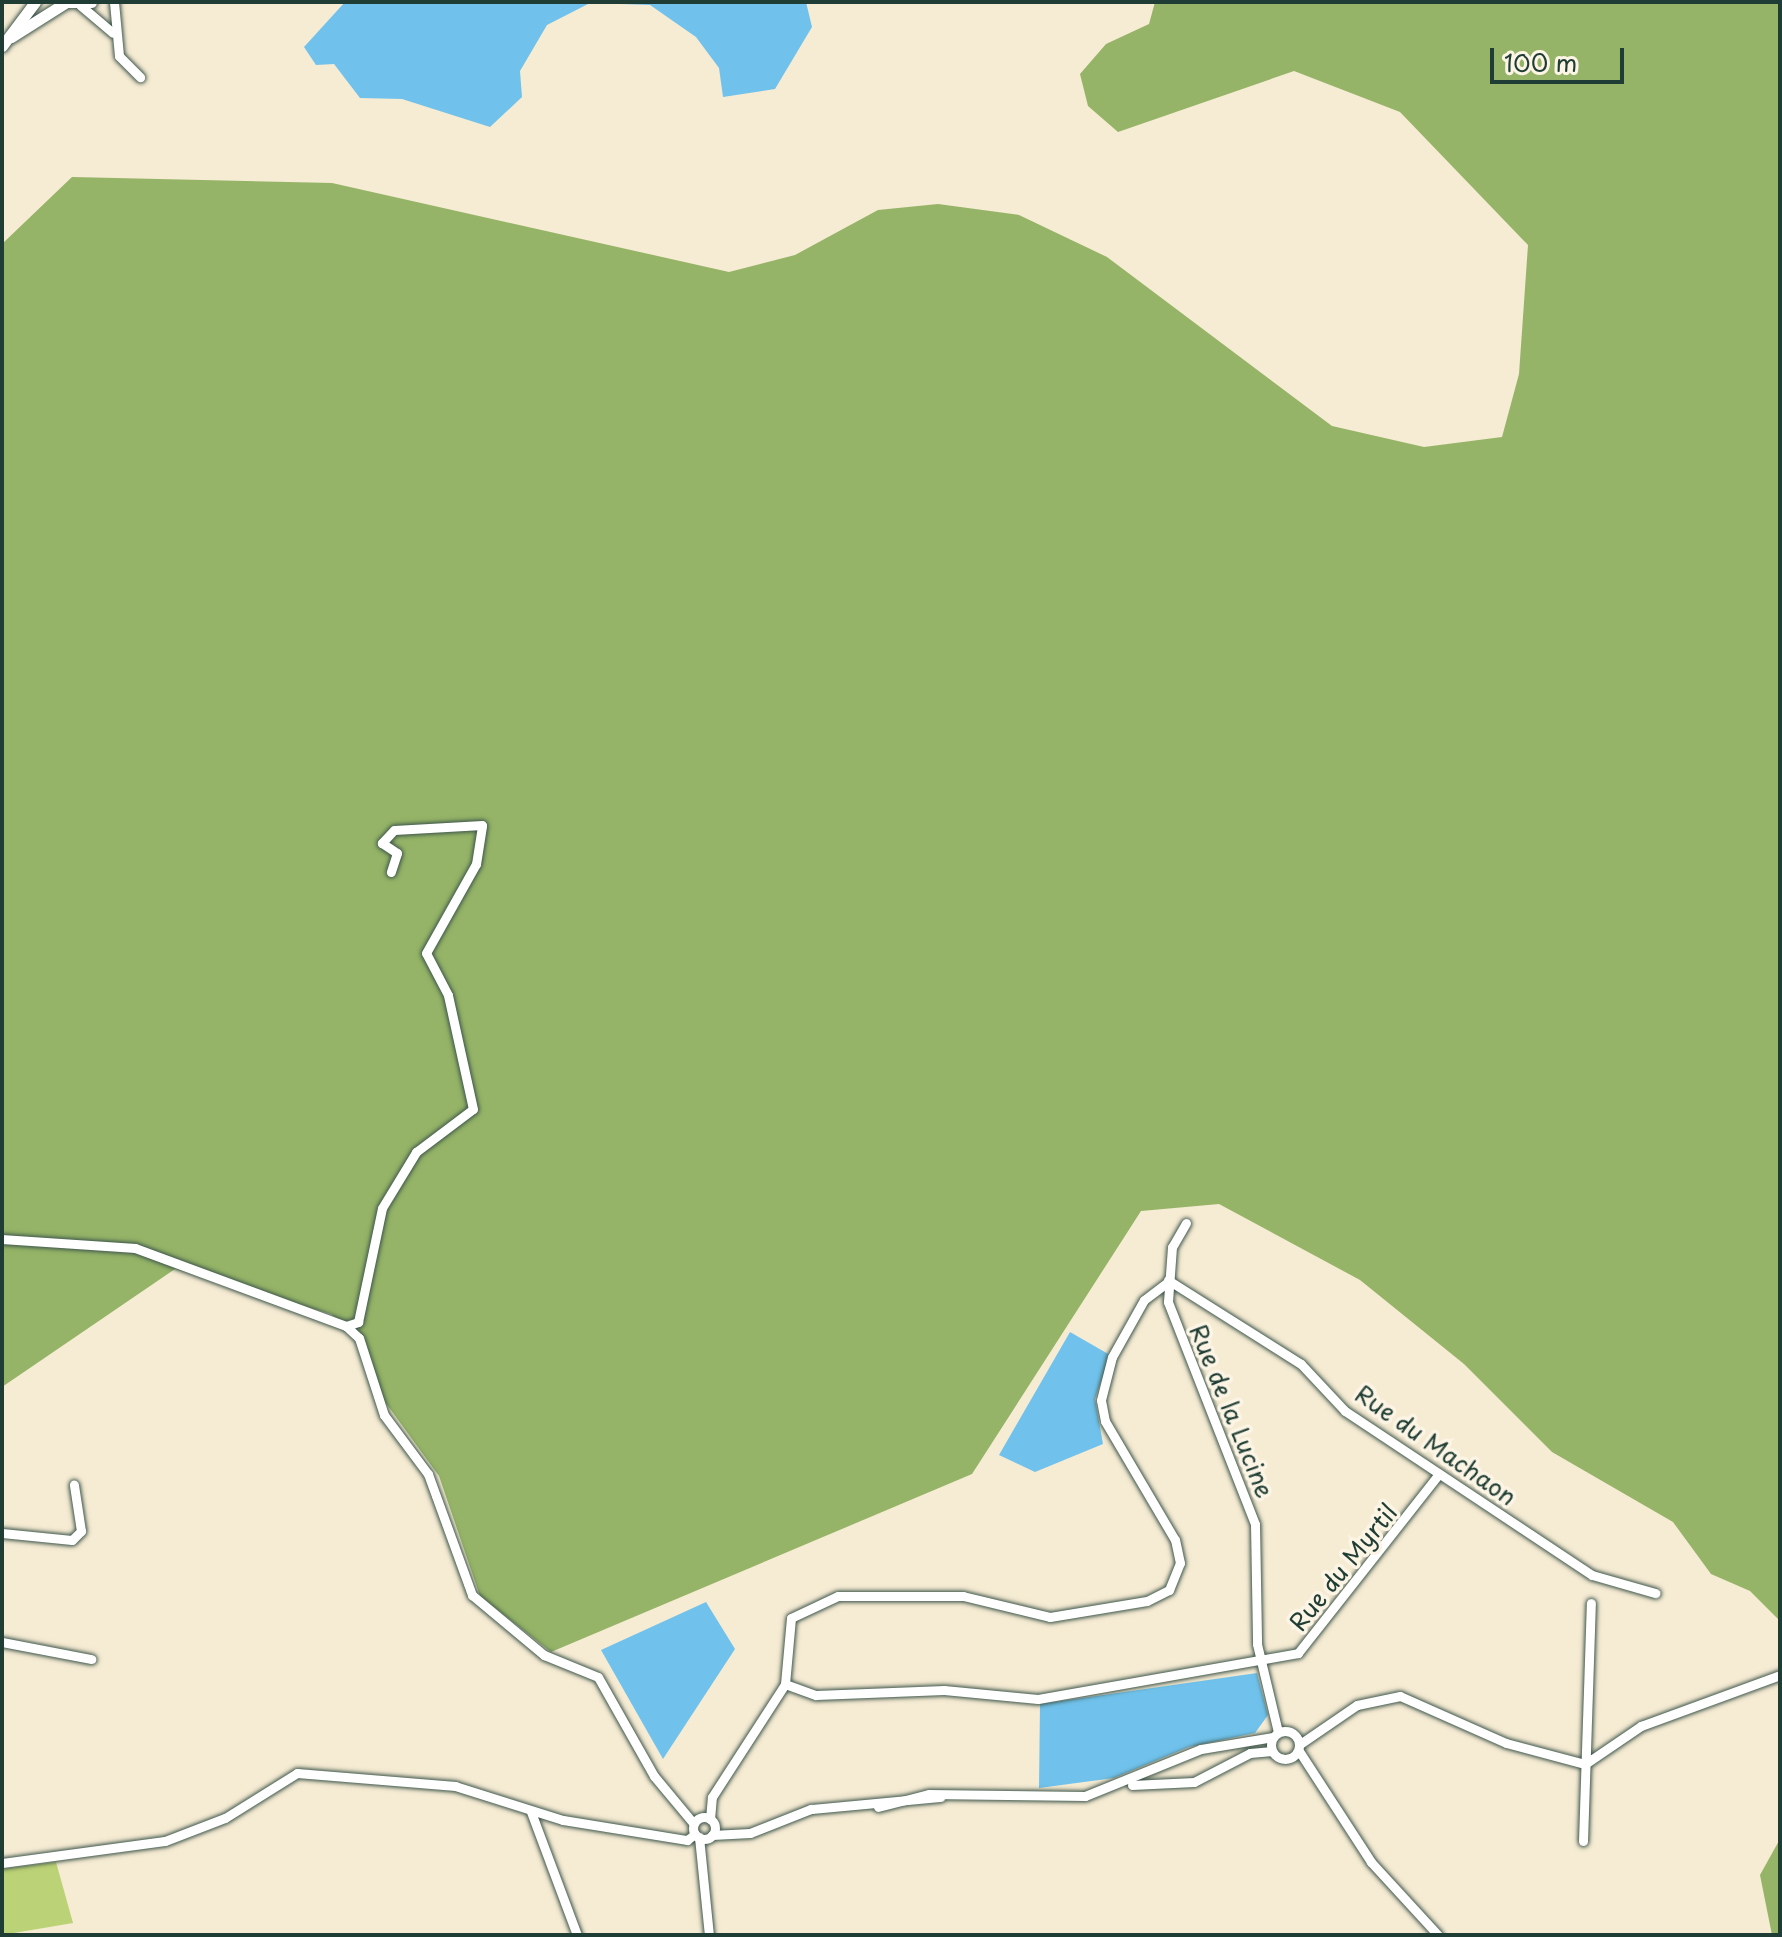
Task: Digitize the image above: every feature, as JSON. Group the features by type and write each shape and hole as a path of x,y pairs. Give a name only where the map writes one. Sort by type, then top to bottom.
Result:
{"main road":[{"path":"2,46 35,2"},
{"path":"11,37 65,2 85,3"}],"street":[{"path":"114,2 113,33 119,56 140,77"},
{"path":"85,3 113,33"},
{"path":"346,1326 358,1322 382,1208 416,1152 473,1109 448,995 426,953 476,864 482,825 394,830 382,843 397,853 391,872"},
{"name":"Rue de la Lucine","path":"1186,1223 1172,1247 1168,1281 1177,1331 1255,1524 1261,1662 1277,1711 1306,1771"},
{"path":"2,1239 135,1248 346,1326 359,1338 384,1415 428,1474 472,1595 544,1655 598,1677 654,1776 685,1812 703,1827 732,1836 811,1809 878,1807 940,1797 1053,1800 1125,1786 1194,1782 1250,1753 1272,1751 1306,1771 1371,1862 1438,1935"},
{"path":"709,1935 703,1827 710,1806 785,1684 791,1618 838,1596 963,1596 1050,1617 1147,1601 1169,1590 1180,1563 1175,1540 1105,1421 1101,1400 1112,1357 1144,1300 1168,1281"},
{"name":"Rue du Machaon","path":"1168,1281 1301,1364 1345,1411 1592,1575 1655,1593"},
{"name":"Rue du Myrtil","path":"785,1684 816,1695 944,1690 1038,1699 1261,1662 1306,1646 1439,1474"},
{"path":"2,1533 72,1540 81,1531 74,1485"},
{"path":"1583,1841 1591,1603"},
{"path":"2,1642 91,1659"},
{"path":"1125,1786 1201,1749 1323,1731 1357,1705 1400,1696 1506,1743 1585,1764 1641,1726 1780,1675"},
{"path":"1272,1751 1289,1738"},
{"path":"1289,1738 1289,1759"},
{"path":"2,1863 165,1841 225,1818 297,1773 455,1786 531,1812 687,1840 703,1827"},
{"path":"531,1812 577,1935"}],"green space":[{"path":"1155,2 1780,2 1780,1621 1750,1591 1711,1574 1673,1522 1552,1452 1464,1364 1360,1280 1219,1204 1141,1211 972,1474 551,1652 480,1596 439,1476 385,1402 362,1339 331,1314 175,1269 2,1387 2,244 72,177 332,183 729,272 795,255 878,210 938,204 1019,215 1107,257 1332,426 1424,447 1502,437 1519,374 1528,245 1400,112 1294,71 1118,132 1088,106 1080,74 1106,44 1149,24"},
{"path":"1780,1839 1780,1935 1772,1935 1760,1875"},
{"path":"56,1862 73,1923 2,1935 2,1869"}],"water":[{"path":"345,2 806,2 812,27 775,89 723,97 719,68 696,37 650,5 590,3 547,25 520,71 522,97 490,127 402,99 360,98 334,64 316,65 304,47"},
{"path":"1070,1332 1110,1355 1095,1399 1103,1444 1035,1472 999,1455"},
{"path":"706,1602 735,1649 663,1759 601,1650"},
{"path":"1257,1673 1268,1715 1255,1733 1189,1747 1114,1778 1039,1788 1040,1704"}]}
